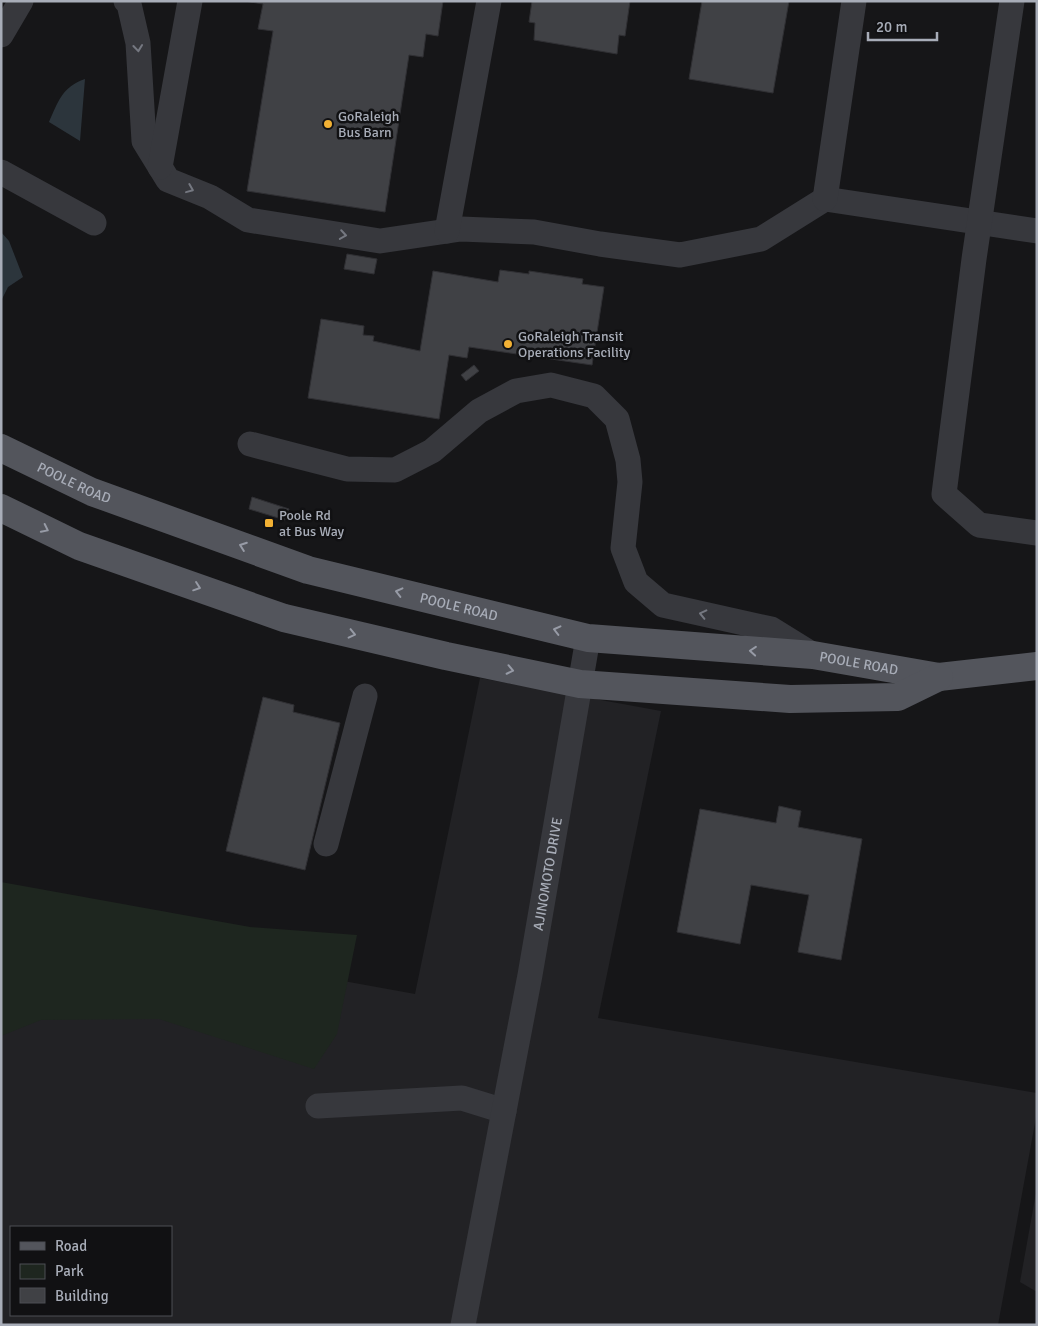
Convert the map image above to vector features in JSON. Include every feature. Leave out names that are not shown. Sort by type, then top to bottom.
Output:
[{"type":"main road","name":"POOLE ROAD","points":[[1,448],[92,492],[308,570],[588,638],[812,655],[939,677],[1037,666]]},
{"type":"main road","name":"POOLE ROAD","points":[[1,508],[79,546],[284,618],[446,656],[580,684],[790,699],[849,698],[898,697],[939,677]]},
{"type":"street","points":[[1,35],[21,1]]},
{"type":"street","points":[[126,1],[129,4],[138,43],[144,141],[168,180],[210,197],[248,220],[380,241],[461,229],[534,232],[600,244],[680,255],[762,239],[825,199],[1037,231]]},
{"type":"street","points":[[160,167],[190,1]]},
{"type":"street","points":[[448,231],[490,1]]},
{"type":"street","points":[[825,199],[854,1]]},
{"type":"street","points":[[1012,1],[980,221],[944,494],[979,524],[1037,533]]},
{"type":"street","points":[[1,172],[94,223]]},
{"type":"street","points":[[250,444],[347,469],[395,470],[432,451],[479,411],[516,391],[551,385],[594,396],[617,419],[628,460],[630,482],[623,548],[636,582],[663,605],[771,629],[812,655]]},
{"type":"street","name":"AJINOMOTO DRIVE","points":[[463,1325],[530,975],[588,638]]},
{"type":"street","points":[[326,844],[365,696]]},
{"type":"street","points":[[318,1106],[462,1098],[504,1111]]},
{"type":"shaded area","points":[[85,79],[80,141],[49,122],[58,102],[66,91],[77,82]]},
{"type":"shaded area","points":[[1,232],[9,241],[23,277],[8,287],[1,301]]},
{"type":"shaded area","points":[[480,678],[661,711],[598,1018],[1037,1093],[1037,1112],[998,1325],[1,1325],[1,919],[415,994]]},
{"type":"shaded area","points":[[1037,1187],[1037,1292],[1020,1282]]},
{"type":"green space","points":[[1,882],[250,927],[357,935],[337,1034],[314,1069],[159,1019],[41,1020],[1,1036]]},
{"type":"building","name":"GoRaleigh Bus Barn","points":[[244,1],[443,1],[438,36],[426,34],[423,57],[409,55],[385,212],[247,191],[273,31],[258,29],[263,4]]},
{"type":"building","points":[[532,1],[630,1],[625,36],[619,35],[617,54],[534,40],[535,23],[529,22]]},
{"type":"building","points":[[702,1],[789,1],[773,93],[689,79]]},
{"type":"building","points":[[347,254],[377,259],[374,274],[344,269]]},
{"type":"building","name":"GoRaleigh Transit Operations Facility","points":[[500,270],[529,274],[529,271],[583,279],[582,284],[604,287],[592,365],[469,347],[467,358],[449,355],[439,419],[308,398],[321,319],[364,326],[363,335],[374,336],[373,341],[420,351],[433,271],[498,282]]},
{"type":"building","points":[[474,365],[479,371],[466,381],[461,375]]},
{"type":"building","points":[[252,497],[289,509],[285,520],[249,509]]},
{"type":"building","points":[[263,697],[294,705],[293,712],[340,723],[305,870],[226,851]]},
{"type":"building","points":[[779,806],[801,811],[798,827],[862,839],[841,960],[798,952],[809,895],[751,885],[740,944],[677,932],[700,809],[776,823]]},
{"type":"place","name":"GoRaleigh Bus Barn","points":[[328,124]]},
{"type":"place","name":"GoRaleigh Transit Operations Facility","points":[[508,344]]},
{"type":"place","name":"Poole Rd at Bus Way","points":[[269,523]]}]
